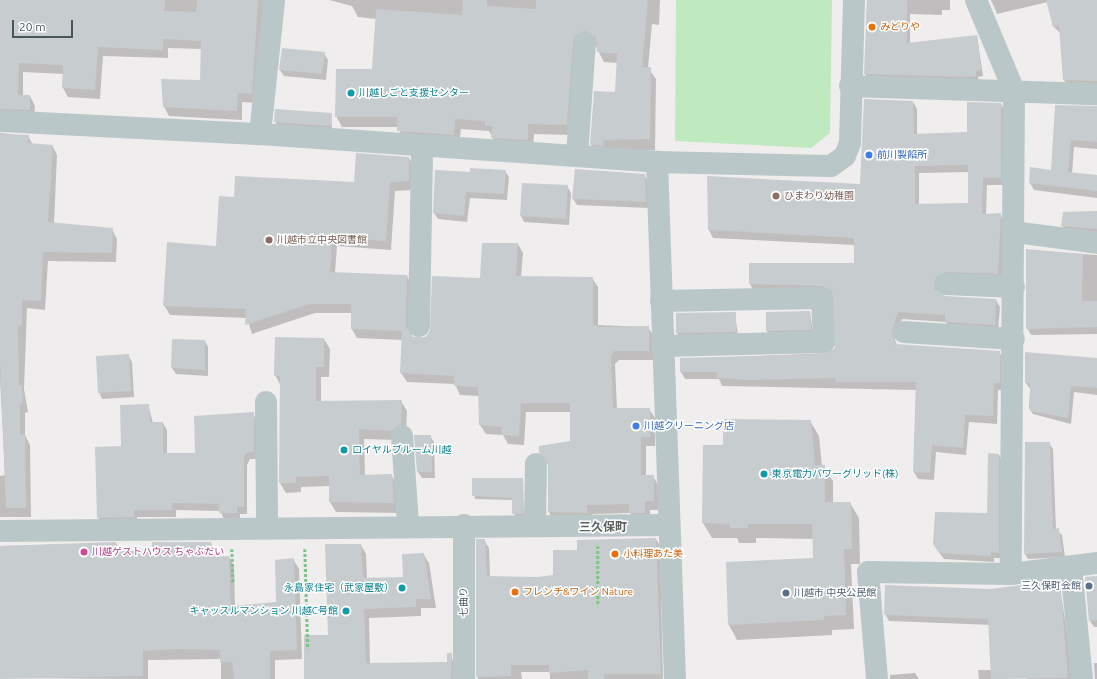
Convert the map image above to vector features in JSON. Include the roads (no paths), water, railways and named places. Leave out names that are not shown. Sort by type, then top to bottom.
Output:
[{"type":"street","points":[[260,134],[274,0]]},
{"type":"street","points":[[0,121],[260,134],[657,162],[831,166],[845,156],[850,143],[850,86],[854,0]]},
{"type":"street","points":[[976,0],[1014,91],[1014,339],[1011,574]]},
{"type":"street","points":[[577,156],[585,43]]},
{"type":"street","points":[[850,86],[1097,94]]},
{"type":"street","points":[[419,326],[422,146]]},
{"type":"street","points":[[657,162],[668,525],[676,679]]},
{"type":"street","points":[[1014,232],[1097,243]]},
{"type":"street","points":[[946,284],[1014,287]]},
{"type":"street","points":[[661,301],[822,298],[824,342],[663,346]]},
{"type":"street","points":[[904,332],[1014,339]]},
{"type":"street","points":[[266,402],[268,527]]},
{"type":"street","points":[[402,436],[408,525]]},
{"type":"street","points":[[535,525],[536,464]]},
{"type":"street","points":[[0,531],[408,525],[668,525]]},
{"type":"street","name":"七曲り","points":[[464,525],[464,679]]},
{"type":"street","points":[[876,679],[868,572],[1011,574],[1097,563]]},
{"type":"street","points":[[1071,567],[1082,679]]},
{"type":"place","name":"みどりや","points":[[872,27]]},
{"type":"place","name":"川越しごと支援センター","points":[[351,93]]},
{"type":"place","name":"前川製餡所","points":[[869,155]]},
{"type":"place","name":"ひまわり幼稚園","points":[[776,196]]},
{"type":"place","name":"川越市立中央図書館","points":[[269,240]]},
{"type":"place","name":"川越クリーニング店","points":[[636,426]]},
{"type":"place","name":"ロイヤルブルーム川越","points":[[344,450]]},
{"type":"place","name":"東京電力パワーグリッド(株)","points":[[764,474]]},
{"type":"place","name":"川越ゲストハウス ちゃぶだい","points":[[84,552]]},
{"type":"place","name":"小料理あた美","points":[[615,554]]},
{"type":"place","name":"三久保町会館","points":[[1089,586]]},
{"type":"place","name":"永島家住宅（武家屋敷）","points":[[402,588]]},
{"type":"place","name":"フレンチ&ワイン Nature","points":[[515,592]]},
{"type":"place","name":"川越市 中央公民館","points":[[786,593]]},
{"type":"place","name":"キャッスルマンション 川越C号館","points":[[346,611]]},
{"type":"district","name":"三久保町","points":[[603,527]]}]
